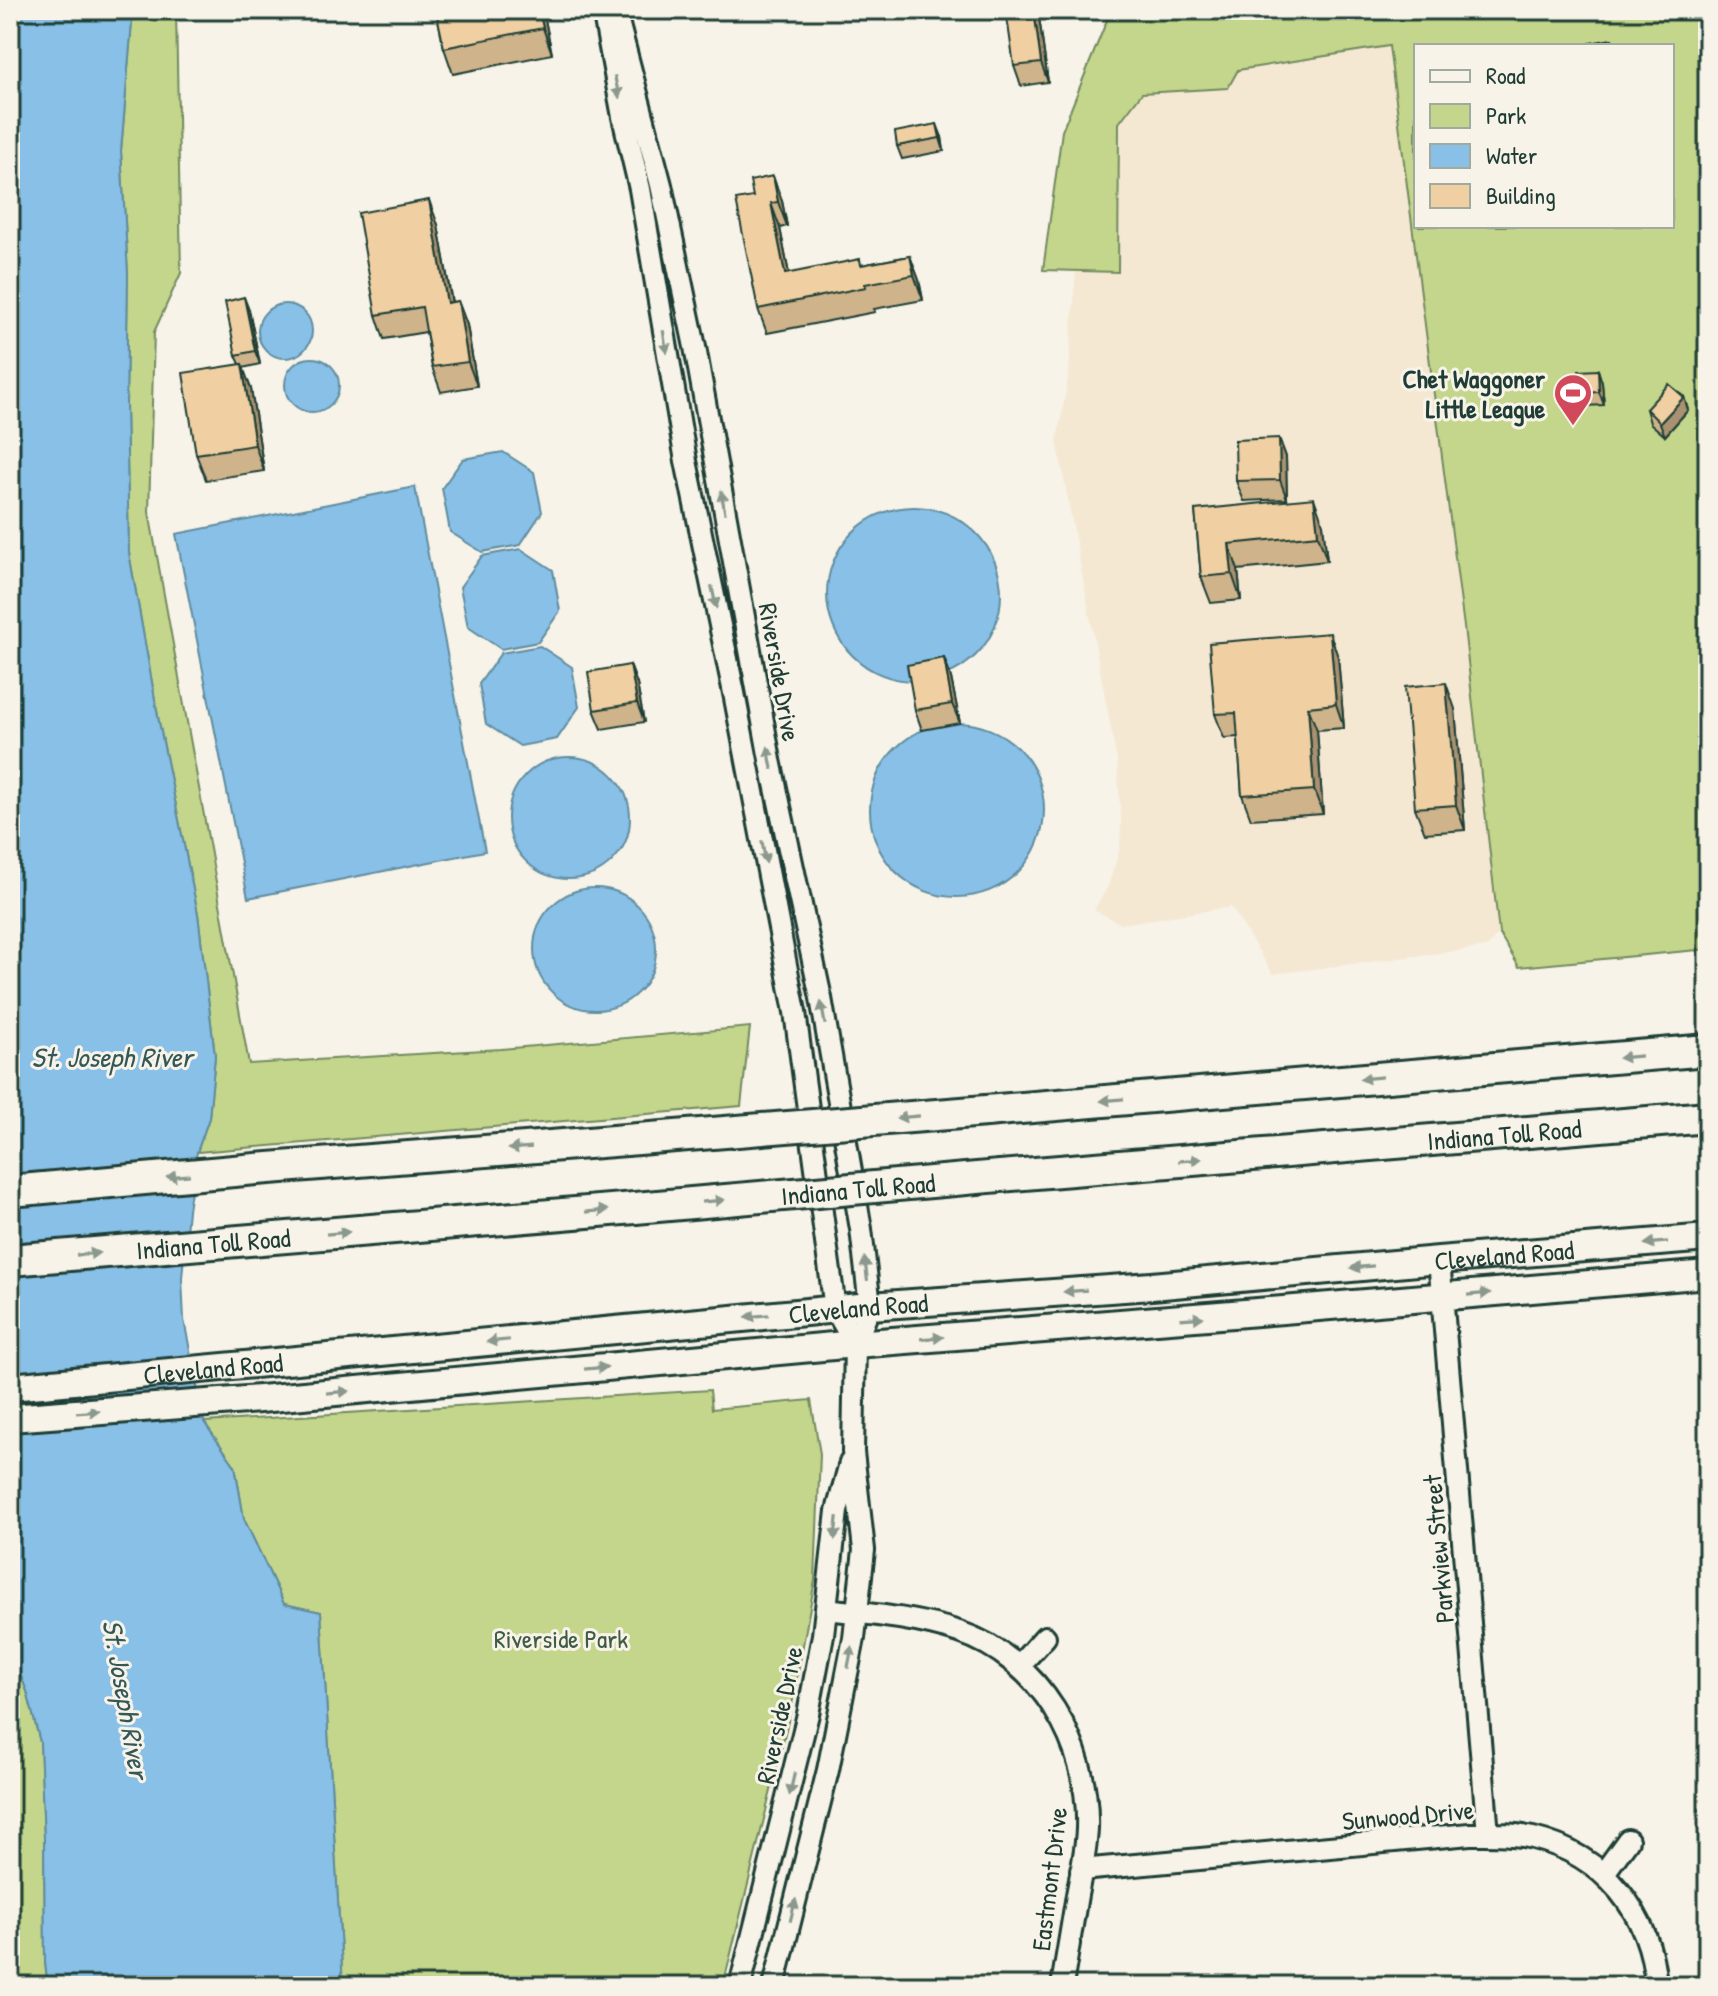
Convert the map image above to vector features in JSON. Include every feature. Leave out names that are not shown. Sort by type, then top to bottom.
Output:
[{"type":"highway","points":[[10,1191],[1708,1050]]},
{"type":"highway","name":"Indiana Toll Road","points":[[10,1260],[1708,1117]]},
{"type":"main road","name":"Cleveland Road","points":[[10,1387],[835,1309],[1152,1286],[1708,1238]]},
{"type":"main road","name":"Cleveland Road","points":[[10,1418],[1708,1274]]},
{"type":"street","name":"Riverside Drive","points":[[603,10],[640,189],[686,461],[795,1012],[835,1309],[855,1344]]},
{"type":"street","name":"Riverside Drive","points":[[615,10],[661,185],[695,347],[770,760],[821,998],[861,1229],[870,1306],[855,1344],[853,1452],[864,1550],[854,1638],[828,1770],[774,1986]]},
{"type":"street","name":"Parkview Street","points":[[1439,1260],[1488,1834]]},
{"type":"street","name":"Riverside Drive","points":[[740,1986],[808,1714],[826,1609],[837,1511],[853,1452]]},
{"type":"street","name":"Eastmont Drive","points":[[826,1609],[925,1622],[961,1632],[1019,1666],[1059,1713],[1082,1773],[1087,1830],[1062,1986]]},
{"type":"street","points":[[1019,1666],[1045,1637]]},
{"type":"street","name":"Sunwood Drive","points":[[1081,1870],[1488,1834],[1531,1837],[1586,1860],[1604,1873],[1622,1893],[1638,1919],[1648,1946],[1656,1986]]},
{"type":"street","points":[[1604,1873],[1628,1840]]},
{"type":"shaded area","points":[[1389,45],[1464,627],[1499,933],[1487,947],[1273,974],[1231,907],[1121,924],[1094,910],[1108,886],[1120,848],[1121,821],[1117,761],[1057,441],[1069,373],[1075,281],[1086,199],[1111,87],[1265,67]]},
{"type":"green space","points":[[133,10],[176,10],[181,273],[154,332],[149,512],[249,1064],[501,1049],[750,1027],[741,1106],[197,1152],[209,1118],[215,1056],[198,914],[129,553],[126,405],[128,274],[121,151]]},
{"type":"green space","name":"Chet Waggoner Little League","points":[[1111,10],[1708,10],[1708,949],[1519,967],[1499,933],[1464,627],[1389,46],[1238,70],[1228,88],[1142,93],[1119,123],[1118,272],[1043,270],[1062,131]]},
{"type":"green space","name":"Riverside Park","points":[[710,1390],[712,1409],[811,1400],[820,1454],[815,1580],[792,1705],[723,1986],[343,1986],[321,1612],[284,1604],[244,1519],[235,1466],[204,1422]]},
{"type":"green space","points":[[10,1649],[27,1691],[40,1742],[48,1986],[10,1986]]},
{"type":"water","name":"St. Joseph River","points":[[10,10],[133,10],[121,151],[128,274],[126,405],[129,553],[198,914],[215,1056],[209,1118],[197,1152],[188,1210],[182,1278],[184,1320],[204,1422],[235,1466],[244,1519],[284,1604],[321,1612],[343,1986],[48,1986],[40,1742],[27,1691],[10,1649]]},
{"type":"water","points":[[285,304],[304,312],[312,331],[304,350],[285,358],[266,350],[258,331],[266,312]]},
{"type":"water","points":[[312,358],[331,366],[339,385],[331,404],[312,412],[293,404],[285,385],[293,366]]},
{"type":"water","points":[[503,452],[534,472],[542,512],[520,545],[482,552],[450,532],[442,488],[463,459]]},
{"type":"water","points":[[415,487],[485,851],[248,898],[176,534]]},
{"type":"water","points":[[914,507],[947,513],[976,532],[995,561],[1001,594],[995,627],[976,656],[947,675],[914,681],[881,675],[852,656],[833,627],[827,594],[833,561],[852,532],[881,513]]},
{"type":"water","points":[[521,549],[553,570],[560,611],[538,642],[501,649],[468,627],[460,587],[482,556]]},
{"type":"water","points":[[540,646],[572,667],[579,707],[557,739],[520,746],[486,724],[479,684],[501,653]]},
{"type":"water","points":[[957,723],[990,730],[1019,748],[1037,777],[1044,810],[1037,843],[1019,872],[990,890],[957,897],[924,890],[895,872],[877,843],[870,810],[877,777],[895,748],[924,730]]},
{"type":"water","points":[[569,757],[592,762],[612,775],[625,795],[630,818],[625,841],[612,861],[592,874],[569,879],[546,874],[526,861],[513,841],[508,818],[513,795],[526,775],[546,762]]},
{"type":"water","points":[[595,888],[618,893],[638,906],[651,926],[656,949],[651,972],[638,992],[618,1005],[595,1010],[572,1005],[552,992],[539,972],[534,949],[539,926],[552,906],[572,893]]},
{"type":"building","points":[[436,10],[539,10],[543,28],[444,48]]},
{"type":"building","points":[[1006,10],[1034,10],[1041,63],[1014,66]]},
{"type":"building","points":[[1612,39],[1613,44],[1590,44]]},
{"type":"building","points":[[937,124],[940,138],[897,146],[895,132]]},
{"type":"building","points":[[773,176],[778,202],[771,203],[785,274],[860,259],[861,265],[910,256],[914,275],[758,309],[736,200],[753,197],[750,181]]},
{"type":"building","points":[[429,200],[447,303],[458,301],[468,362],[432,367],[422,307],[376,315],[358,213]]},
{"type":"building","points":[[244,297],[255,351],[236,355],[225,302]]},
{"type":"building","points":[[242,364],[255,445],[196,454],[183,373]]},
{"type":"building","points":[[1598,370],[1599,392],[1580,393],[1579,371]]},
{"type":"building","points":[[1669,384],[1684,397],[1660,423],[1646,409]]},
{"type":"building","points":[[1279,438],[1280,480],[1236,481],[1235,440]]},
{"type":"building","points":[[1314,498],[1318,535],[1229,544],[1232,574],[1201,577],[1195,510]]},
{"type":"building","points":[[1330,633],[1336,704],[1308,707],[1314,790],[1242,795],[1236,713],[1215,714],[1209,643]]},
{"type":"building","points":[[944,658],[952,704],[915,710],[907,665]]},
{"type":"building","points":[[630,665],[637,703],[594,710],[588,672]]},
{"type":"building","points":[[1446,683],[1456,805],[1415,808],[1405,687]]},
{"type":"place","name":"Chet Waggoner Little League","points":[[1573,427]]}]
